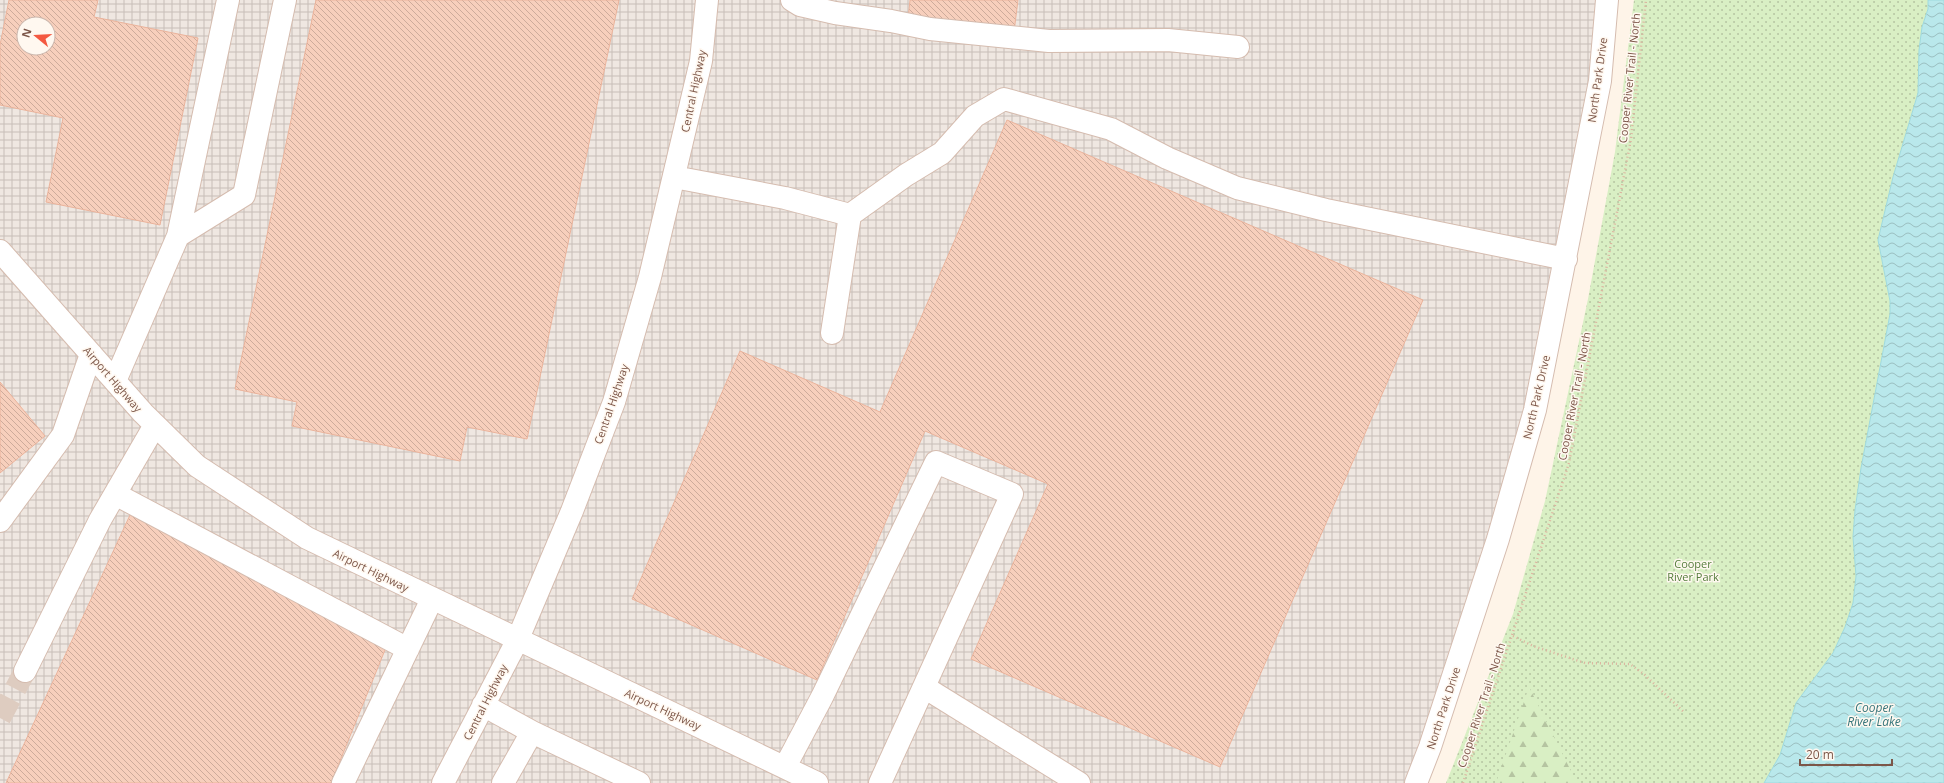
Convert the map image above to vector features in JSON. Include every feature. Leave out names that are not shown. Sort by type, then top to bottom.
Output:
[{"type":"street","points":[[115,381],[178,236],[228,0]]},
{"type":"street","points":[[178,236],[244,195],[285,0]]},
{"type":"street","name":"Central Highway","points":[[443,783],[517,641],[572,511],[614,402],[650,277],[701,61],[707,0]]},
{"type":"street","points":[[792,0],[800,5],[835,13],[891,21],[930,29],[1049,41],[1168,40],[1238,47]]},
{"type":"street","name":"North Park Drive","points":[[1416,783],[1430,747],[1498,539],[1535,410],[1600,81],[1607,0]]},
{"type":"street","points":[[832,333],[850,215],[906,174],[942,153],[975,116],[1004,99],[1111,129],[1168,158],[1237,188],[1326,210],[1566,259]]},
{"type":"street","points":[[674,177],[785,198],[850,215]]},
{"type":"street","name":"Airport Highway","points":[[0,251],[155,425],[197,466],[307,538],[517,641],[817,783]]},
{"type":"street","points":[[0,521],[63,435],[91,354]]},
{"type":"street","points":[[25,671],[100,520],[155,425]]},
{"type":"street","points":[[786,767],[822,697],[936,462],[1012,494],[880,783]]},
{"type":"street","points":[[114,494],[408,649]]},
{"type":"street","points":[[344,783],[432,599]]},
{"type":"street","points":[[924,687],[1079,783]]},
{"type":"street","points":[[483,705],[532,732],[639,783]]},
{"type":"street","points":[[503,783],[532,732]]},
{"type":"path","name":"Cooper River Trail - North","points":[[1464,783],[1569,463],[1631,139],[1646,0]]},
{"type":"path","points":[[1513,636],[1533,646],[1585,663],[1630,664],[1646,675],[1685,713]]},
{"type":"shaded area","points":[[0,0],[1607,0],[1535,410],[1416,783],[0,783]]},
{"type":"green space","name":"Cooper River Park","points":[[1634,0],[1928,0],[1928,9],[1922,27],[1918,72],[1918,93],[1893,177],[1878,240],[1890,301],[1890,314],[1861,468],[1855,510],[1853,537],[1856,576],[1853,603],[1845,627],[1833,653],[1796,703],[1780,755],[1764,783],[1446,783],[1513,614],[1545,501],[1588,299],[1615,152]]},
{"type":"green space","points":[[1529,687],[1577,783],[1496,783]]},
{"type":"water","name":"Cooper River Lake","points":[[1928,0],[1944,0],[1944,783],[1764,783],[1780,755],[1796,703],[1833,653],[1845,627],[1853,603],[1856,576],[1853,537],[1855,510],[1861,468],[1890,314],[1890,301],[1878,240],[1893,177],[1918,93],[1919,50],[1922,27],[1928,9]]},
{"type":"building","points":[[9,0],[98,0],[94,17],[198,38],[160,225],[46,202],[63,118],[0,105],[0,45]]},
{"type":"building","points":[[316,0],[619,0],[527,439],[467,427],[460,461],[292,426],[297,402],[235,389]]},
{"type":"building","points":[[910,0],[1018,0],[1014,32],[908,19]]},
{"type":"building","points":[[1007,120],[1423,300],[1220,767],[971,659],[1048,484],[925,431],[817,680],[632,599],[740,351],[880,412]]},
{"type":"building","points":[[0,382],[45,436],[0,473]]},
{"type":"building","points":[[130,515],[387,645],[331,783],[6,783]]},
{"type":"tunnel","points":[[0,718],[25,671]]}]
